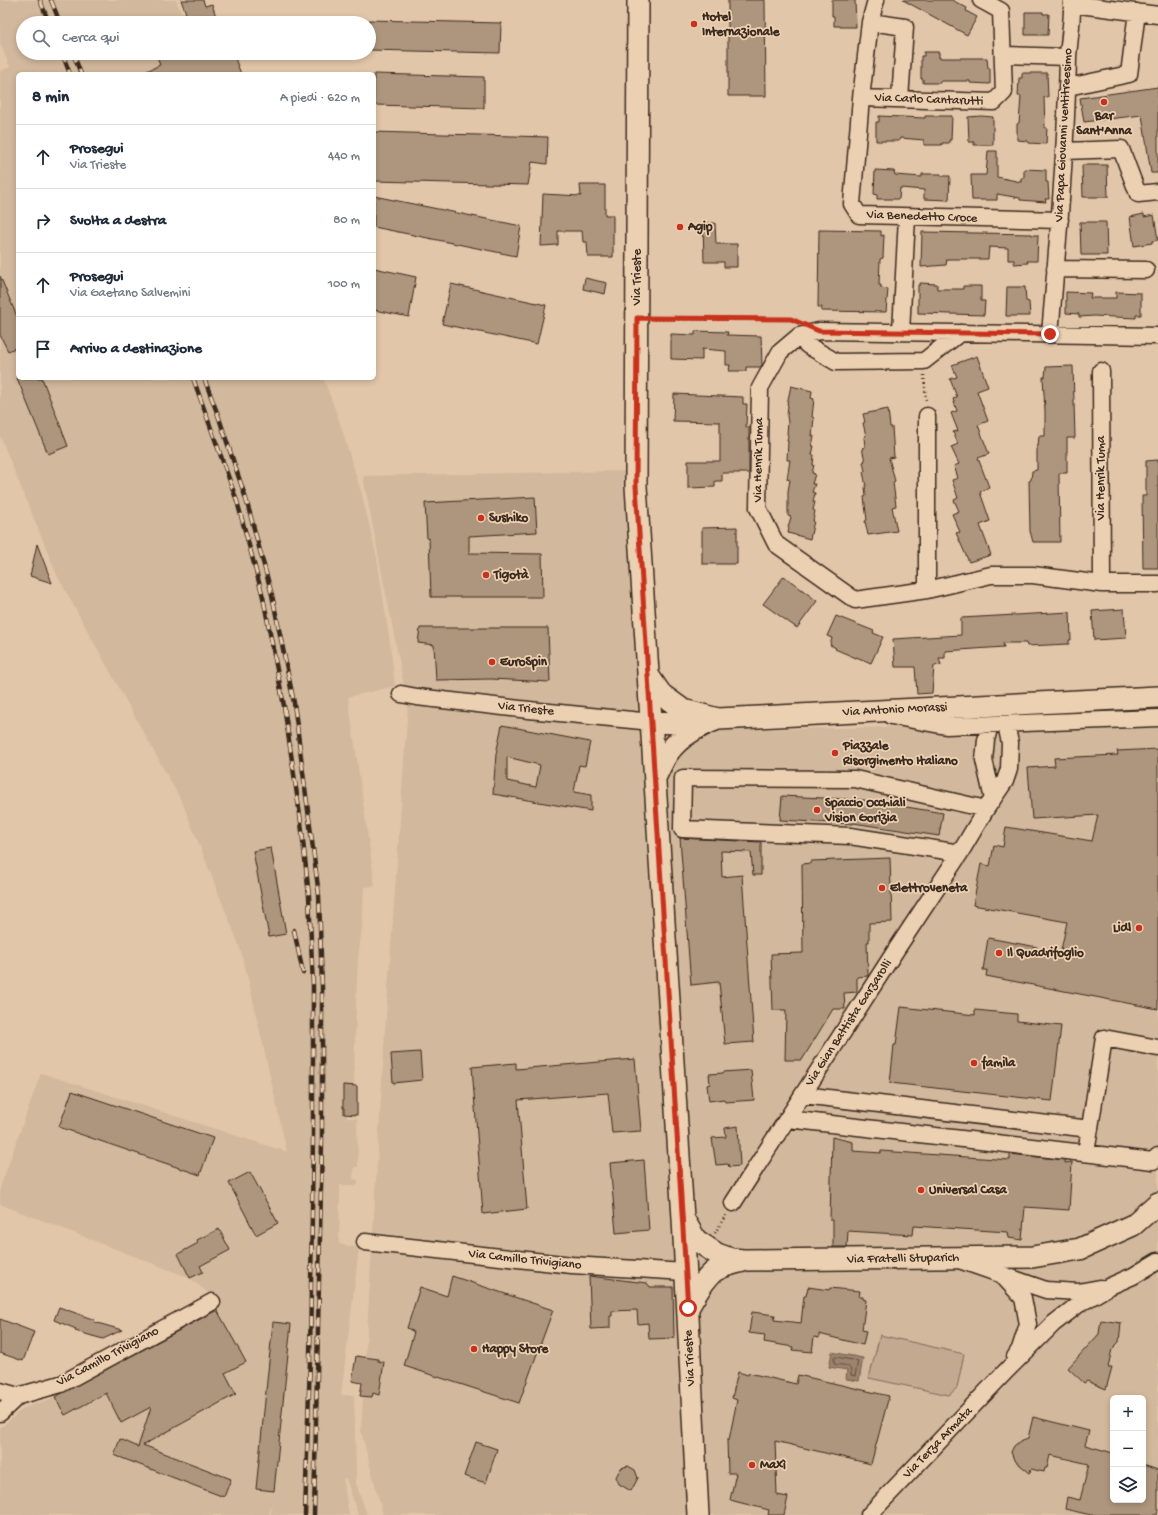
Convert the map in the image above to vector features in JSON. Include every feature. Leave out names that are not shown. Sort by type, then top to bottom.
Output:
[{"type":"main road","name":"Via Trieste","points":[[638,0],[636,486],[683,1218],[698,1515]]},
{"type":"main road","name":"Via Antonio Morassi","points":[[648,675],[661,694],[683,710],[711,721],[866,711],[1158,697]]},
{"type":"main road","points":[[652,722],[711,721]]},
{"type":"main road","points":[[654,779],[668,753],[684,737],[711,721]]},
{"type":"main road","name":"Via Fratelli Stuparich","points":[[688,1308],[702,1285],[715,1271],[746,1260],[1032,1257],[1080,1249],[1133,1225],[1158,1203]]},
{"type":"main road","points":[[683,1218],[696,1240],[716,1254],[731,1259],[746,1260]]},
{"type":"main road","points":[[685,1272],[715,1271]]},
{"type":"street","name":"Via Benedetto Croce","points":[[876,0],[870,22],[861,98],[852,204],[859,215],[1060,220]]},
{"type":"street","name":"Via Carlo Cantarutti","points":[[861,98],[994,102],[1004,92],[1001,11],[981,0]]},
{"type":"street","points":[[1072,2],[1158,15]]},
{"type":"street","name":"Via Papa Giovanni ventitreesimo","points":[[1050,334],[1060,220],[1072,2]]},
{"type":"street","points":[[1068,87],[1129,74],[1137,12]]},
{"type":"street","points":[[870,22],[905,27],[900,99]]},
{"type":"street","points":[[1003,55],[1068,57]]},
{"type":"street","points":[[1064,151],[1121,149],[1138,194],[1158,192]]},
{"type":"street","points":[[901,332],[907,217]]},
{"type":"street","points":[[1055,269],[1146,270]]},
{"type":"street","points":[[960,333],[924,361],[836,362],[807,345],[799,336],[819,331],[1050,334],[1158,336]]},
{"type":"street","name":"Via Henrik Tuma","points":[[799,336],[780,352],[760,388],[758,508],[776,544],[855,600],[927,590],[991,575],[1033,575],[1102,584],[1158,584]]},
{"type":"street","name":"Via Henrik Tuma","points":[[1101,371],[1102,584]]},
{"type":"street","points":[[927,416],[927,590]]},
{"type":"street","name":"Via Trieste","points":[[401,694],[522,709],[652,722]]},
{"type":"street","points":[[866,711],[946,726],[1158,718]]},
{"type":"street","name":"Via Gian Battista Garzarolli","points":[[733,1203],[1005,781],[1009,769],[1010,743],[1006,724]]},
{"type":"street","points":[[960,853],[850,836],[682,829],[683,778],[855,779],[990,804],[984,760],[986,740],[990,725]]},
{"type":"street","points":[[1086,1153],[1104,1038],[1158,1048]]},
{"type":"street","points":[[803,1095],[1090,1129]]},
{"type":"street","points":[[788,1119],[1154,1161],[1158,1156]]},
{"type":"street","name":"Via Camillo Trivigiano","points":[[365,1242],[572,1265],[685,1272]]},
{"type":"street","points":[[953,1258],[1046,1290],[1078,1292],[1108,1287]]},
{"type":"street","name":"Via Terza Armata","points":[[869,1515],[1007,1370],[1053,1324],[1079,1304],[1108,1287],[1133,1276],[1158,1261]]},
{"type":"street","points":[[1133,1276],[1158,1271]]},
{"type":"street","name":"Via Terza Armata","points":[[1001,1274],[1023,1298],[1028,1324],[1020,1349],[1007,1370]]},
{"type":"street","name":"Via Camillo Trivigiano","points":[[18,1396],[61,1384],[212,1302]]},
{"type":"street","points":[[0,1391],[18,1396]]},
{"type":"street","points":[[0,1413],[18,1396]]},
{"type":"path","points":[[637,318],[791,319],[819,331]]},
{"type":"path","points":[[924,361],[927,416]]},
{"type":"path","points":[[706,1247],[733,1203]]},
{"type":"shaded area","points":[[0,0],[176,0],[182,16],[16,16],[16,60],[200,60],[204,72],[16,72],[16,380],[324,380],[337,414],[362,495],[377,558],[395,686],[348,697],[375,886],[364,887],[362,927],[358,959],[354,1086],[343,1086],[344,1114],[347,1114],[347,1118],[357,1118],[358,1167],[354,1167],[353,1179],[358,1180],[358,1185],[340,1185],[339,1244],[359,1248],[341,1395],[354,1395],[355,1481],[367,1515],[358,1515],[346,1478],[343,1479],[349,1515],[271,1515],[272,1501],[269,1515],[0,1515],[0,1428],[24,1408],[55,1397],[217,1310],[207,1292],[190,1278],[0,1204],[0,1188],[41,1073],[287,1152],[248,978],[239,945],[183,804],[58,577],[0,436],[0,71],[10,67],[0,43]]},
{"type":"shaded area","points":[[625,471],[640,724],[717,730],[1158,723],[1158,1515],[383,1515],[361,1431],[385,1032],[408,706],[363,476]]},
{"type":"shaded area","points":[[880,1335],[964,1354],[957,1388],[949,1395],[869,1378]]},
{"type":"water","points":[[832,1352],[863,1358],[859,1381],[846,1379],[847,1370],[829,1367]]},
{"type":"building","points":[[181,0],[203,0],[205,6],[212,4],[216,16],[180,16],[186,13]]},
{"type":"building","points":[[728,0],[765,0],[766,96],[728,96]]},
{"type":"building","points":[[832,0],[855,0],[856,27],[834,26],[834,16],[832,16]]},
{"type":"building","points":[[903,0],[952,0],[967,8],[966,11],[977,17],[967,35]]},
{"type":"building","points":[[1025,12],[1043,12],[1043,14],[1049,14],[1048,35],[1025,35]]},
{"type":"building","points":[[376,20],[501,23],[500,53],[376,50]]},
{"type":"building","points":[[924,52],[939,52],[939,58],[987,58],[988,68],[990,68],[990,84],[970,83],[970,81],[940,81],[940,83],[923,83],[923,79],[921,79],[921,56],[924,56]]},
{"type":"building","points":[[158,60],[236,60],[240,72],[144,72],[160,65]]},
{"type":"building","points":[[1022,73],[1047,73],[1048,97],[1044,97],[1045,128],[1047,128],[1046,144],[1028,143],[1028,141],[1017,140],[1017,124],[1019,123],[1021,96],[1018,96],[1019,78],[1022,78]]},
{"type":"building","points":[[376,74],[484,77],[484,108],[376,105]]},
{"type":"building","points":[[1158,87],[1158,173],[1151,173],[1142,115],[1084,122],[1080,98]]},
{"type":"building","points":[[879,116],[925,118],[925,116],[952,116],[951,140],[949,140],[949,143],[942,143],[942,145],[924,145],[924,140],[900,138],[899,141],[876,141],[876,122],[879,122]]},
{"type":"building","points":[[968,117],[993,117],[993,145],[974,145],[974,142],[969,142]]},
{"type":"building","points":[[376,132],[548,137],[547,164],[532,162],[528,185],[376,181]]},
{"type":"building","points":[[988,151],[997,151],[997,177],[1021,182],[1021,178],[1024,178],[1024,169],[1046,170],[1046,182],[1048,182],[1049,199],[1045,199],[1046,202],[1020,200],[1020,198],[997,194],[997,200],[972,200],[971,175],[986,175]]},
{"type":"building","points":[[1082,165],[1107,165],[1108,197],[1083,197]]},
{"type":"building","points":[[875,170],[894,171],[895,175],[922,177],[922,174],[941,174],[941,176],[950,176],[949,200],[924,199],[924,190],[900,188],[899,199],[877,199],[877,195],[874,194]]},
{"type":"building","points":[[580,185],[605,185],[605,215],[613,215],[613,257],[588,257],[587,242],[583,242],[582,231],[558,231],[558,245],[541,246],[543,194],[581,196]]},
{"type":"building","points":[[376,196],[521,226],[516,256],[376,227]]},
{"type":"building","points":[[1144,214],[1144,217],[1154,215],[1158,240],[1152,241],[1152,243],[1134,246],[1130,217]]},
{"type":"building","points":[[1080,222],[1106,222],[1107,255],[1081,255]]},
{"type":"building","points":[[703,223],[715,223],[716,244],[737,244],[737,267],[724,267],[724,262],[704,262]]},
{"type":"building","points":[[819,230],[881,231],[881,236],[884,235],[883,258],[880,259],[879,285],[881,285],[881,288],[888,289],[886,312],[821,311],[822,307],[818,307]]},
{"type":"building","points":[[922,232],[1038,235],[1037,261],[1027,261],[1028,263],[1014,264],[1014,260],[1008,260],[1008,248],[989,247],[988,259],[947,259],[946,265],[921,267]]},
{"type":"building","points":[[376,268],[416,277],[409,317],[376,310]]},
{"type":"building","points":[[0,276],[16,314],[16,348],[8,351],[0,335]]},
{"type":"building","points":[[585,278],[607,283],[605,294],[583,289]]},
{"type":"building","points":[[920,283],[937,284],[937,289],[963,289],[963,286],[981,286],[981,301],[985,301],[984,315],[918,313],[918,285],[920,285]]},
{"type":"building","points":[[451,284],[546,305],[537,344],[442,324]]},
{"type":"building","points":[[1007,287],[1025,287],[1026,301],[1029,302],[1030,316],[1006,316]]},
{"type":"building","points":[[1066,292],[1091,293],[1090,298],[1116,298],[1116,292],[1141,293],[1141,315],[1136,315],[1136,318],[1094,316],[1079,317],[1079,314],[1066,313]]},
{"type":"building","points":[[695,331],[728,332],[727,335],[761,336],[761,367],[746,367],[746,371],[729,371],[730,365],[726,365],[726,351],[702,349],[702,360],[671,359],[671,334],[695,335]]},
{"type":"building","points":[[977,356],[988,387],[977,391],[988,421],[978,425],[989,454],[978,458],[989,487],[980,492],[990,521],[980,525],[991,555],[969,562],[956,533],[960,532],[952,514],[959,511],[954,500],[958,498],[952,480],[958,478],[954,466],[959,464],[951,447],[958,444],[953,432],[958,431],[951,413],[957,411],[953,399],[957,397],[950,379],[957,377],[952,365]]},
{"type":"building","points":[[1073,366],[1075,438],[1067,438],[1067,473],[1059,473],[1060,542],[1033,542],[1030,531],[1029,481],[1031,480],[1032,471],[1037,470],[1037,446],[1039,436],[1045,436],[1043,377],[1045,377],[1046,367]]},
{"type":"building","points":[[18,380],[43,380],[68,446],[48,454]]},
{"type":"building","points":[[791,386],[812,391],[811,398],[814,399],[812,436],[814,436],[812,446],[814,446],[812,455],[814,455],[814,465],[812,473],[815,474],[812,484],[815,484],[812,492],[815,493],[813,510],[815,511],[810,539],[788,533],[791,517],[788,516],[788,491],[790,480],[787,479],[790,460],[787,460],[787,404]]},
{"type":"building","points":[[674,394],[743,397],[743,404],[747,404],[746,427],[749,427],[749,473],[722,473],[722,481],[715,481],[715,487],[688,488],[688,461],[720,461],[720,422],[673,421]]},
{"type":"building","points":[[888,409],[890,427],[892,427],[894,457],[889,458],[895,481],[893,482],[896,506],[892,507],[897,531],[868,535],[865,521],[867,520],[864,497],[866,496],[866,486],[863,472],[865,471],[863,462],[865,461],[862,448],[865,447],[864,437],[866,436],[863,423],[865,422],[863,414]]},
{"type":"building","points":[[1158,460],[1158,568],[1143,568],[1142,496],[1146,496],[1146,461]]},
{"type":"building","points":[[535,497],[537,532],[469,536],[469,553],[542,554],[543,597],[431,597],[429,538],[427,539],[425,503]]},
{"type":"building","points":[[737,527],[737,564],[702,564],[702,528]]},
{"type":"building","points":[[37,544],[52,583],[30,576]]},
{"type":"building","points":[[784,576],[817,601],[797,628],[763,604]]},
{"type":"building","points":[[1124,609],[1126,638],[1094,640],[1092,611]]},
{"type":"building","points":[[1070,612],[1071,640],[1069,640],[1069,644],[1027,646],[1026,643],[1003,643],[1004,647],[945,651],[945,658],[939,658],[941,665],[934,666],[932,693],[917,694],[915,667],[895,667],[893,639],[961,635],[961,618]]},
{"type":"building","points":[[836,616],[874,631],[873,633],[883,637],[871,663],[835,649],[836,648],[830,645],[832,638],[827,636]]},
{"type":"building","name":"EuroSpin","points":[[420,628],[548,628],[550,682],[491,679],[436,680],[434,645],[418,643]]},
{"type":"building","points":[[502,725],[590,742],[585,766],[579,765],[574,792],[591,795],[591,811],[493,794],[496,754]],"holes":[[[507,757],[540,765],[536,787],[507,781]]]},
{"type":"building","points":[[1158,749],[1158,1009],[986,976],[987,970],[983,970],[988,938],[1037,947],[1037,951],[1060,955],[1067,922],[973,905],[981,864],[990,866],[994,845],[1003,847],[1006,827],[1092,841],[1098,815],[1032,819],[1028,768],[1055,766],[1054,758],[1118,755],[1117,751]]},
{"type":"building","points":[[782,796],[864,800],[943,813],[939,836],[853,823],[780,820]]},
{"type":"building","points":[[680,838],[761,842],[761,875],[753,875],[751,852],[721,851],[722,877],[742,875],[754,1042],[725,1044],[719,982],[691,985]]},
{"type":"building","points":[[271,848],[286,934],[269,937],[253,851]]},
{"type":"building","points":[[890,858],[892,922],[869,923],[869,942],[867,942],[868,976],[857,977],[857,992],[844,993],[845,1009],[833,1009],[802,1060],[785,1060],[786,1010],[773,1010],[771,954],[803,953],[802,864],[811,863],[811,861]]},
{"type":"building","name":"famila","points":[[901,1007],[975,1015],[975,1010],[1017,1014],[1017,1021],[1061,1026],[1052,1101],[890,1083],[894,1045],[896,1045]]},
{"type":"building","points":[[420,1052],[422,1080],[393,1083],[391,1054]]},
{"type":"building","points":[[635,1059],[641,1131],[612,1133],[608,1093],[518,1100],[527,1209],[483,1214],[472,1067],[516,1063],[516,1069]]},
{"type":"building","points":[[751,1070],[754,1100],[725,1102],[724,1099],[709,1101],[707,1085],[710,1084],[709,1074]]},
{"type":"building","points":[[343,1085],[357,1086],[357,1115],[344,1114]]},
{"type":"building","points":[[72,1091],[213,1138],[200,1175],[59,1127]]},
{"type":"building","points":[[738,1126],[740,1166],[729,1167],[728,1164],[716,1165],[712,1138],[726,1137],[725,1128]]},
{"type":"building","name":"Universal Casa","points":[[832,1137],[853,1142],[853,1151],[881,1153],[881,1151],[1010,1160],[1010,1154],[1065,1160],[1065,1163],[1072,1162],[1069,1210],[1025,1207],[1022,1240],[1009,1238],[1008,1232],[914,1226],[913,1235],[848,1231],[847,1247],[833,1247],[833,1220],[830,1220]]},
{"type":"building","points":[[644,1160],[649,1230],[616,1233],[610,1163]]},
{"type":"building","points":[[250,1172],[278,1223],[256,1235],[229,1183]]},
{"type":"building","points":[[219,1229],[230,1250],[200,1266],[203,1272],[190,1278],[178,1254],[198,1243],[197,1240]]},
{"type":"building","name":"Happy Store","points":[[452,1276],[553,1310],[519,1403],[404,1366],[414,1332],[407,1328],[420,1287],[447,1296]]},
{"type":"building","points":[[589,1276],[647,1283],[650,1287],[673,1287],[674,1338],[649,1339],[648,1323],[638,1324],[637,1310],[612,1311],[612,1316],[610,1316],[610,1328],[591,1329]]},
{"type":"building","points":[[808,1287],[829,1290],[830,1288],[860,1291],[859,1297],[863,1297],[863,1299],[866,1300],[862,1330],[866,1331],[863,1345],[819,1334],[819,1338],[814,1337],[812,1352],[792,1350],[793,1347],[764,1342],[765,1335],[749,1333],[752,1312],[775,1315],[774,1320],[801,1323],[804,1296],[806,1296]]},
{"type":"building","points":[[59,1307],[95,1320],[94,1322],[122,1330],[103,1339],[75,1331],[76,1329],[54,1320]]},
{"type":"building","points":[[217,1310],[246,1362],[225,1373],[236,1394],[143,1445],[231,1479],[224,1497],[114,1455],[120,1439],[138,1447],[151,1407],[121,1423],[106,1393],[65,1415],[55,1397]]},
{"type":"building","points":[[0,1319],[34,1332],[23,1361],[0,1353]]},
{"type":"building","points":[[1101,1320],[1121,1323],[1119,1342],[1112,1349],[1108,1367],[1112,1367],[1106,1389],[1087,1381],[1084,1383],[1068,1368],[1099,1334]]},
{"type":"building","points":[[273,1322],[291,1324],[274,1491],[256,1489]]},
{"type":"building","points":[[356,1356],[378,1359],[378,1361],[384,1362],[379,1395],[373,1393],[372,1397],[360,1396],[362,1383],[352,1381]]},
{"type":"building","points":[[738,1372],[748,1375],[749,1373],[796,1384],[798,1375],[889,1396],[871,1464],[775,1441],[777,1495],[788,1497],[784,1515],[768,1515],[769,1510],[730,1500],[736,1473],[728,1473],[727,1440],[729,1440],[737,1400],[732,1398]]},
{"type":"building","points":[[1033,1417],[1089,1431],[1085,1445],[1110,1452],[1110,1503],[1146,1503],[1146,1466],[1158,1470],[1157,1515],[1091,1515],[1065,1509],[1067,1497],[1080,1500],[1089,1464],[1050,1455],[1047,1468],[1045,1468],[1044,1472],[1031,1469],[1030,1473],[1014,1460],[1011,1452],[1014,1446],[1020,1441],[1028,1438]]},
{"type":"building","points":[[476,1442],[497,1449],[486,1483],[464,1476]]},
{"type":"building","points":[[628,1466],[635,1470],[638,1478],[631,1491],[619,1484],[616,1477],[621,1468]]},
{"type":"railway","points":[[40,0],[46,16]]},
{"type":"railway","points":[[51,0],[57,16]]},
{"type":"railway","points":[[65,60],[69,72]]},
{"type":"railway","points":[[76,60],[80,72]]},
{"type":"railway","points":[[194,380],[237,501],[263,597],[284,706],[301,822],[309,896],[313,986],[313,1136],[310,1360],[305,1515]]},
{"type":"railway","points":[[205,380],[246,499],[272,595],[294,703],[319,895],[322,988],[322,1141],[314,1515]]},
{"type":"railway","points":[[294,930],[303,973]]},
{"type":"place","name":"Hotel Internazionale","points":[[694,24]]},
{"type":"place","name":"Bar Sant'Anna","points":[[1104,102]]},
{"type":"place","name":"Agip","points":[[680,227]]},
{"type":"place","name":"Sushiko","points":[[481,518]]},
{"type":"place","name":"Tigotà","points":[[486,575]]},
{"type":"place","name":"EuroSpin","points":[[492,662]]},
{"type":"place","name":"Piazzale Risorgimento Italiano","points":[[835,753]]},
{"type":"place","name":"Spaccio Occhiali Vision Gorizia","points":[[817,810]]},
{"type":"place","name":"Elettroveneta","points":[[882,888]]},
{"type":"place","name":"Lidl","points":[[1139,928]]},
{"type":"place","name":"Il Quadrifoglio","points":[[999,953]]},
{"type":"place","name":"famila","points":[[974,1063]]},
{"type":"place","name":"Universal Casa","points":[[921,1190]]},
{"type":"place","name":"Happy Store","points":[[474,1349]]},
{"type":"place","name":"Maxì","points":[[752,1465]]},
{"type":"route","points":[[688,1308],[636,486],[637,318],[791,319],[819,331],[1050,334]]}]
